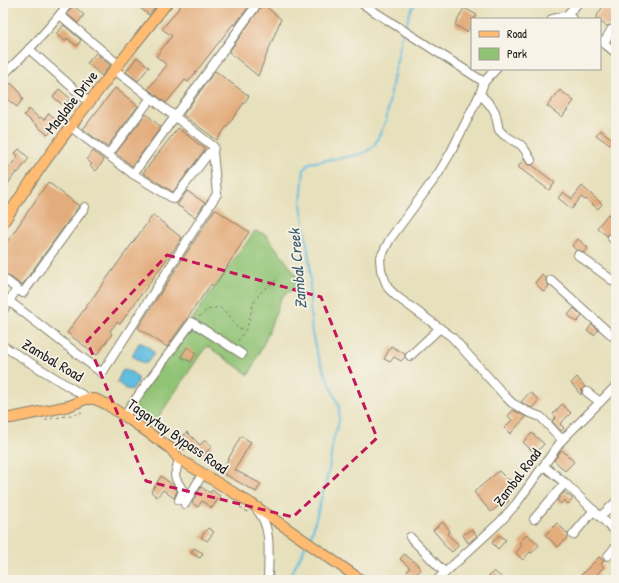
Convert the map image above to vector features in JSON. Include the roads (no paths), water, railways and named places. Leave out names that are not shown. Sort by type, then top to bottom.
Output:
[{"type":"main road","name":"Maglabe Drive","points":[[3,223],[15,202],[70,127],[167,3]]},
{"type":"main road","name":"Tagaytay Bypass Road","points":[[89,399],[101,401],[126,417],[170,448],[179,459],[252,504],[357,578]]},
{"type":"main road","points":[[3,418],[11,418],[69,406],[78,401],[89,399]]},
{"type":"street","points":[[133,174],[258,3]]},
{"type":"street","points":[[361,3],[393,22],[484,82]]},
{"type":"street","points":[[570,17],[578,3]]},
{"type":"street","points":[[3,76],[60,15],[68,4]]},
{"type":"street","points":[[9,301],[102,373],[217,194],[213,152],[214,147],[175,115],[151,98],[60,15]]},
{"type":"street","points":[[611,30],[602,42],[616,53]]},
{"type":"street","points":[[29,49],[90,103]]},
{"type":"street","points":[[495,70],[484,82],[480,94],[445,163],[390,240],[380,259],[380,270],[388,288],[396,296],[452,337],[512,403],[541,417],[562,440]]},
{"type":"street","points":[[480,94],[495,112],[499,130],[504,135],[521,145],[531,160]]},
{"type":"street","points":[[108,155],[151,98]]},
{"type":"street","points":[[70,127],[133,174],[174,199],[208,153],[213,152]]},
{"type":"street","points":[[3,278],[23,293],[86,207]]},
{"type":"street","points":[[578,255],[616,283]]},
{"type":"street","points":[[551,280],[616,339]]},
{"type":"street","points":[[3,310],[17,289]]},
{"type":"street","points":[[126,417],[129,408],[192,322],[242,354]]},
{"type":"street","points":[[410,356],[440,328]]},
{"type":"street","name":"Zambal Road","points":[[3,346],[89,399]]},
{"type":"street","name":"Zambal Road","points":[[437,580],[500,522],[516,504],[562,440],[616,386]]},
{"type":"street","points":[[587,392],[600,402]]},
{"type":"street","points":[[179,459],[175,475],[183,491],[182,502],[203,473]]},
{"type":"street","points":[[544,466],[566,483],[616,532]]},
{"type":"street","points":[[534,519],[566,483]]},
{"type":"street","points":[[601,516],[616,502]]},
{"type":"street","points":[[252,504],[262,515],[265,523],[268,546],[268,580]]},
{"type":"street","points":[[573,535],[594,510]]},
{"type":"street","points":[[410,537],[445,573]]},
{"type":"street","points":[[608,556],[616,546]]},
{"type":"water","points":[[139,343],[144,344],[152,350],[154,354],[147,363],[143,363],[133,357]]},
{"type":"water","points":[[125,370],[133,373],[138,378],[138,382],[132,390],[126,389],[117,382],[122,371]]},
{"type":"waterway","name":"Zambal Creek","points":[[405,29],[411,10],[416,3]]},
{"type":"waterway","name":"Zambal Creek","points":[[309,539],[312,533],[329,470],[333,441],[339,421],[339,406],[317,354],[312,334],[310,265],[301,204],[304,169],[309,163],[352,156],[366,152],[374,146],[386,121],[403,33]]},
{"type":"waterway","name":"Zambal Creek","points":[[288,580],[306,545]]}]
